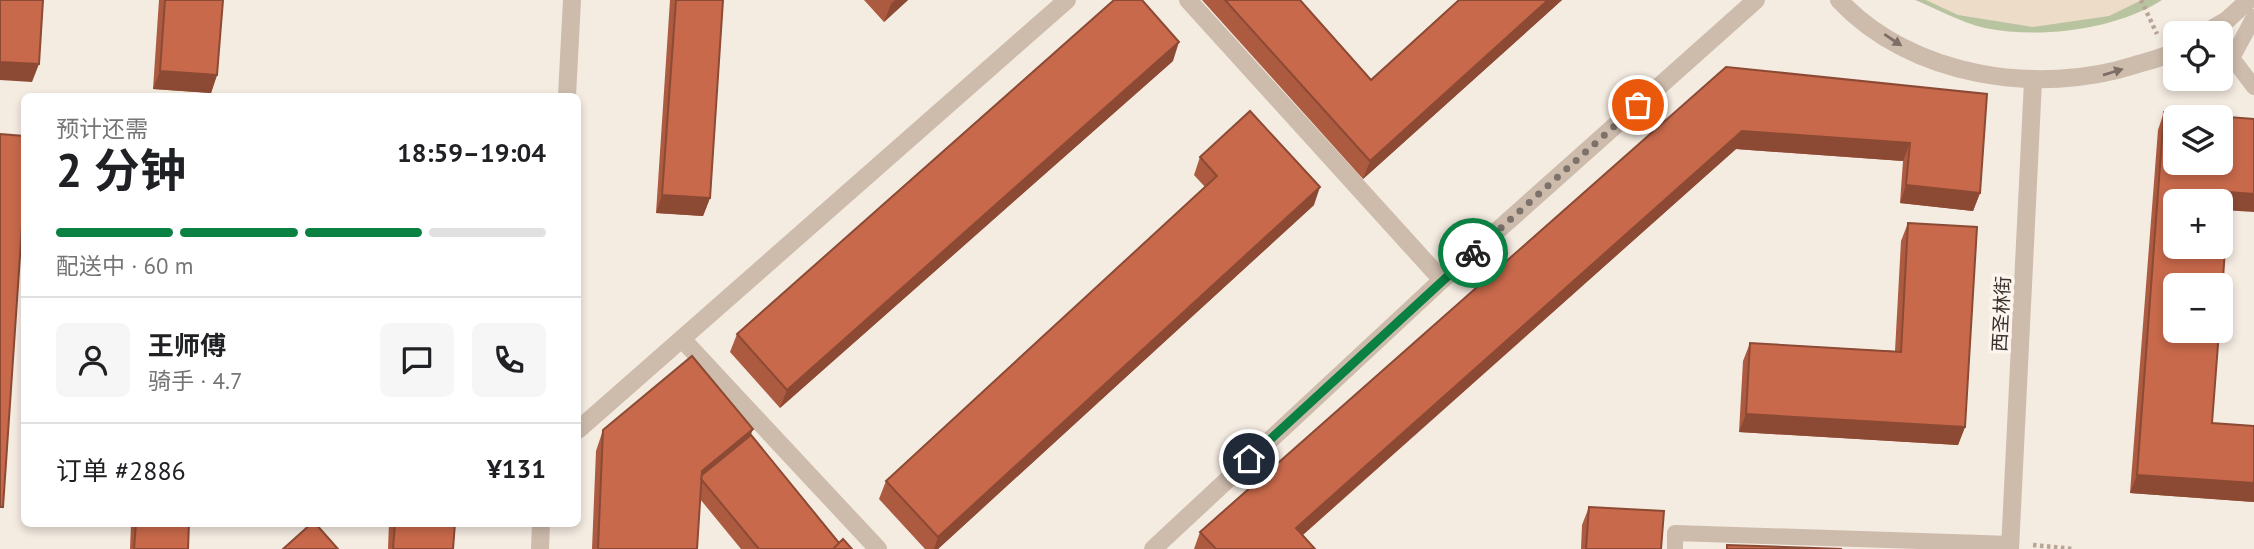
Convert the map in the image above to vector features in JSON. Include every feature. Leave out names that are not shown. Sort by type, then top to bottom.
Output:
[{"type":"street","points":[[567,93],[572,0]]},
{"type":"street","points":[[581,427],[1067,0]]},
{"type":"street","points":[[1188,0],[1442,280]]},
{"type":"street","points":[[1153,549],[1442,280],[1756,0]]},
{"type":"street","points":[[1839,0],[1903,47],[1966,71],[2033,81],[2102,76],[2163,56]]},
{"type":"street","points":[[2225,21],[2249,0]]},
{"type":"street","name":"西圣林街","points":[[2011,546],[2033,81]]},
{"type":"street","points":[[682,339],[878,549]]},
{"type":"street","points":[[540,549],[541,527]]},
{"type":"lane","points":[[2254,17],[2232,58],[2254,87]]},
{"type":"lane","points":[[1675,549],[1675,533],[2011,546]]},
{"type":"path","points":[[2141,0],[2163,39]]},
{"type":"path","points":[[2011,546],[2074,549]]},
{"type":"green space","points":[[1915,0],[2162,0],[2122,19],[2100,25],[2053,32],[2029,32],[1976,26]]},
{"type":"shaded area","points":[[1926,0],[2142,0],[2109,16],[2033,27],[1958,15]]},
{"type":"building","points":[[0,0],[43,0],[39,64],[0,62]]},
{"type":"building","points":[[165,0],[223,0],[217,75],[160,71]]},
{"type":"building","points":[[676,0],[723,0],[710,198],[662,195]]},
{"type":"building","points":[[1114,0],[1142,0],[1179,42],[787,390],[737,334]]},
{"type":"building","points":[[1225,0],[1300,0],[1371,80],[1459,0],[1548,0],[1370,161]]},
{"type":"building","points":[[1726,67],[1987,94],[1980,193],[1906,185],[1910,143],[1742,131],[1296,528],[1315,549],[1216,549],[1200,532]]},
{"type":"building","points":[[1250,111],[1320,187],[938,537],[886,481],[1217,176],[1200,157]]},
{"type":"building","points":[[2233,117],[2254,119],[2254,194],[2233,192],[2233,189],[2163,189],[2163,259],[2224,259],[2223,273],[2163,273],[2163,343],[2218,343],[2212,423],[2254,426],[2254,483],[2137,475],[2163,125],[2163,175],[2233,175]]},
{"type":"building","points":[[0,134],[21,136],[21,241],[3,507],[0,507]]},
{"type":"building","points":[[1908,223],[1977,227],[1965,427],[1746,414],[1750,343],[1901,352]]},
{"type":"building","points":[[692,356],[753,429],[702,471],[697,549],[598,549],[603,430]]},
{"type":"building","points":[[751,435],[839,543],[833,549],[759,549],[701,479],[702,475]]},
{"type":"building","points":[[1589,507],[1664,511],[1661,549],[1586,549]]},
{"type":"building","points":[[136,527],[189,527],[188,549],[134,549]]},
{"type":"building","points":[[308,527],[319,527],[338,549],[283,549]]},
{"type":"building","points":[[395,527],[455,527],[453,549],[393,549]]},
{"type":"building","points":[[843,539],[852,549],[833,549]]},
{"type":"building","points":[[1727,545],[1842,549],[1727,549]]},
{"type":"way so far","points":[[1473,253],[1638,105]]},
{"type":"route","points":[[1249,459],[1473,253]]}]
